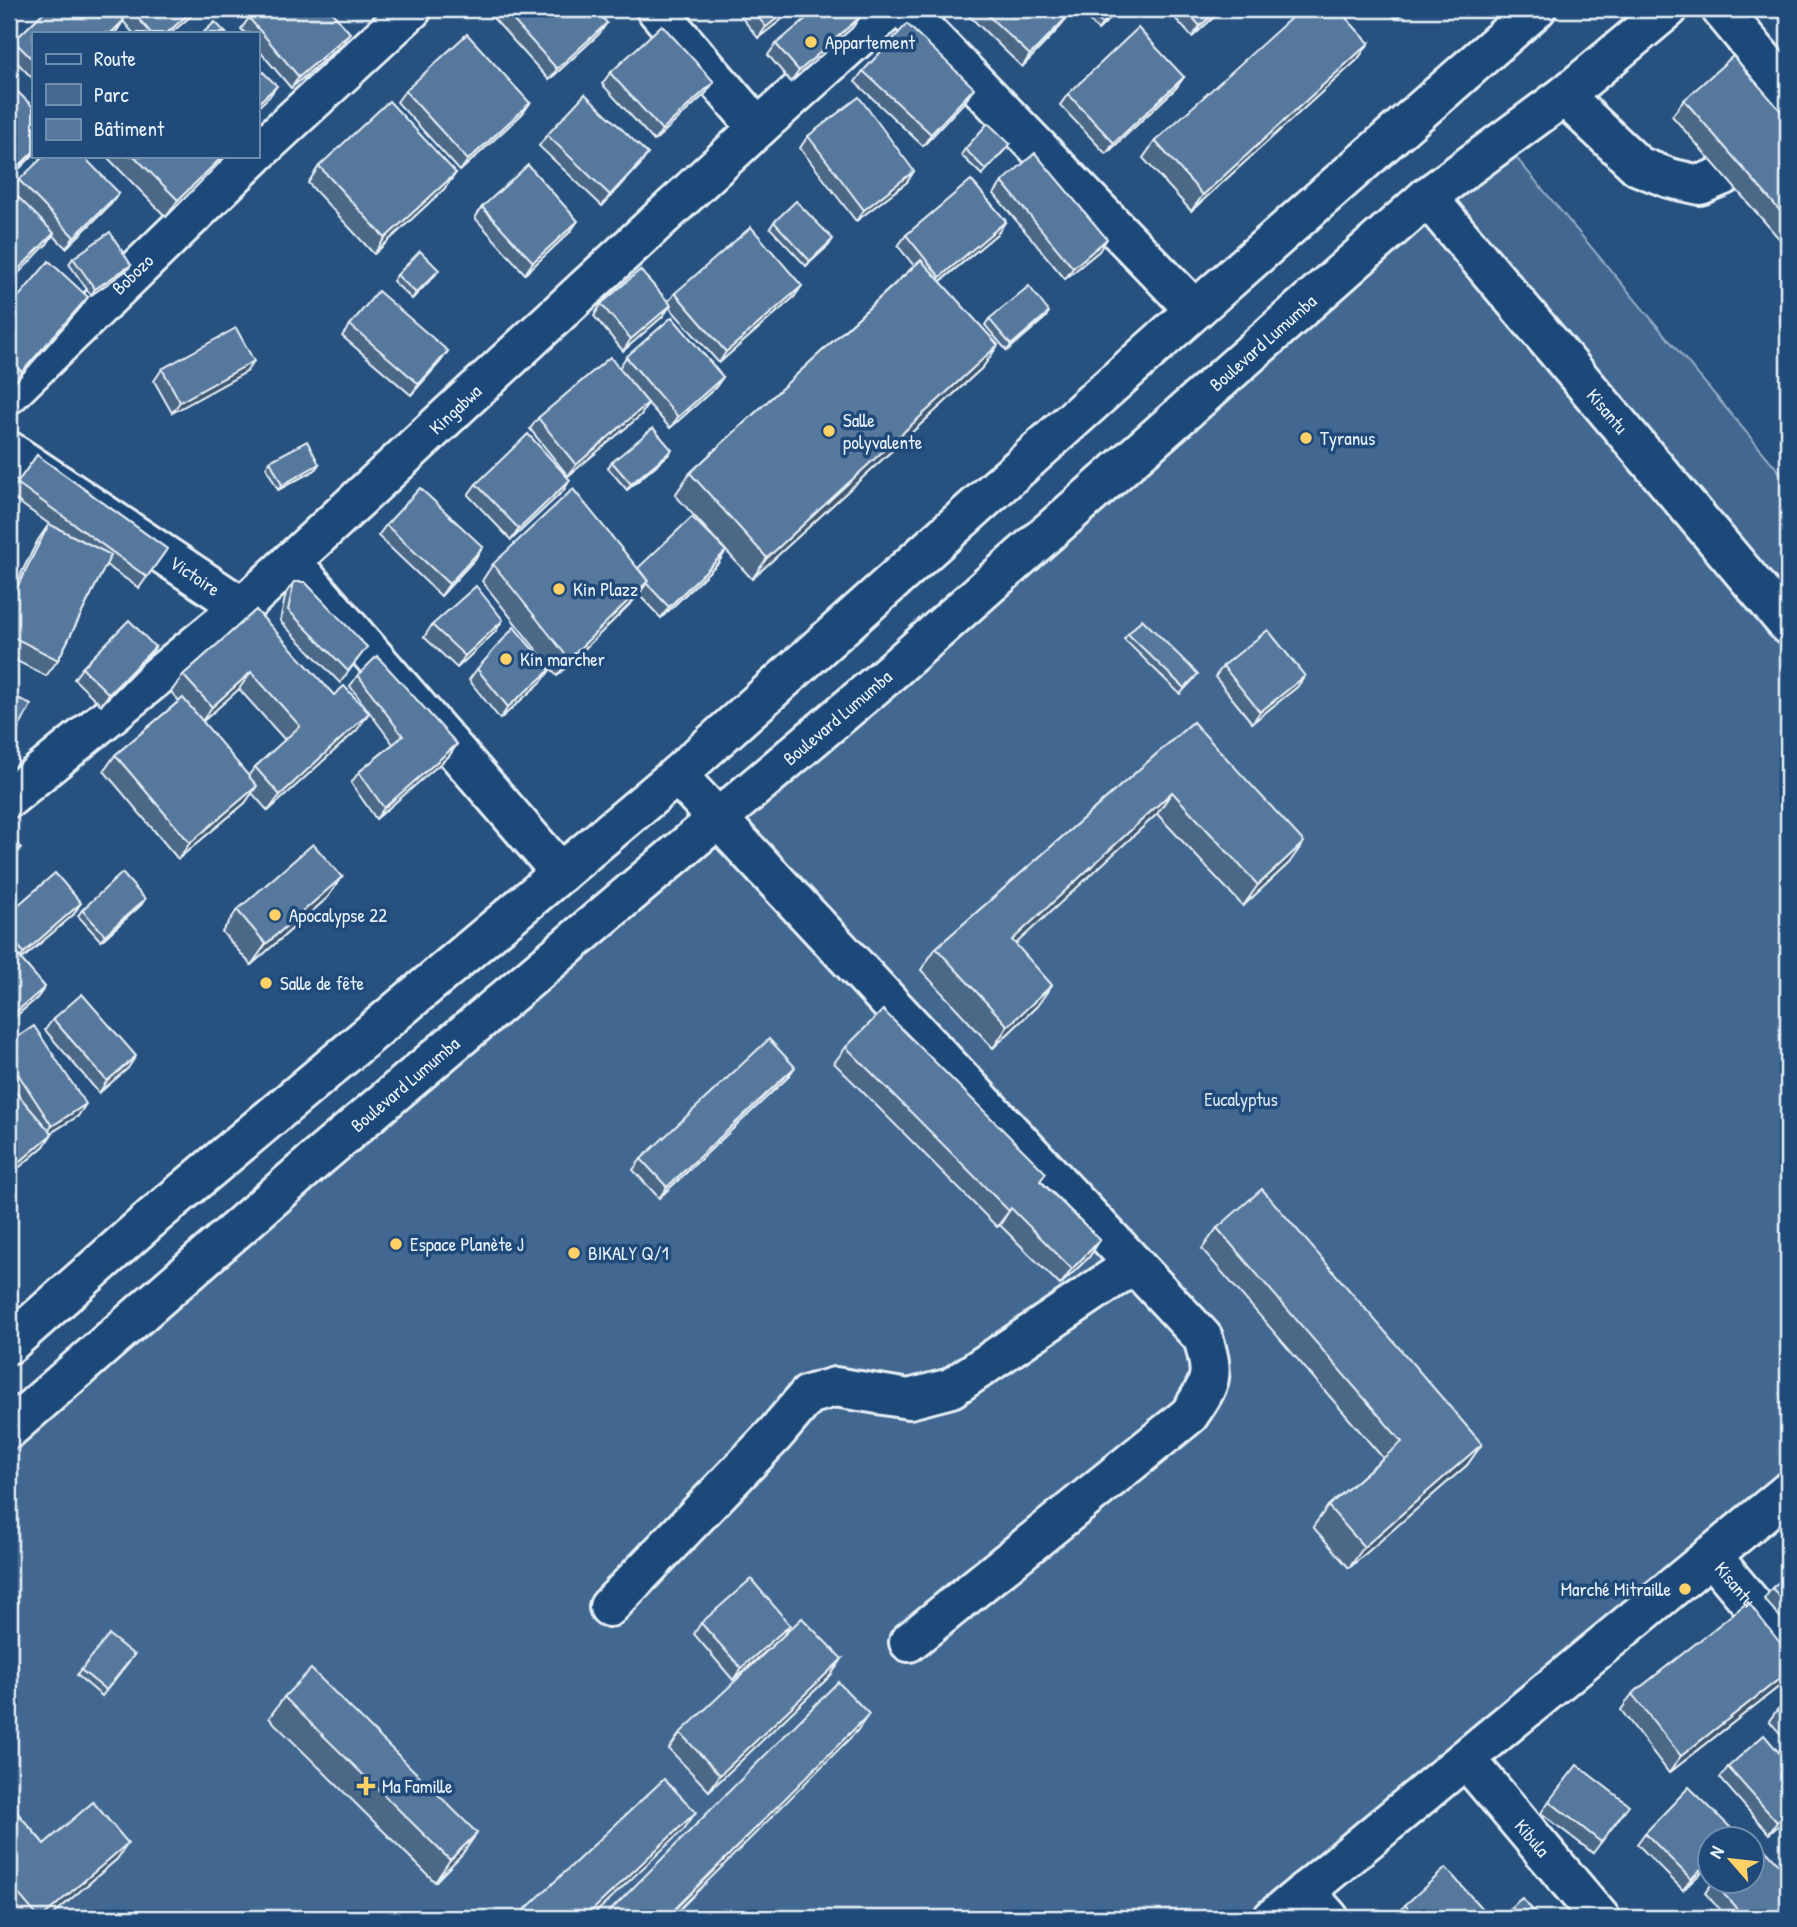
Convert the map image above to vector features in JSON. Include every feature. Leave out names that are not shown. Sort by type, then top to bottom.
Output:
[{"type":"main road","name":"Bobozo","points":[[259,151],[412,9]]},
{"type":"main road","points":[[656,9],[758,128]]},
{"type":"main road","name":"Kingabwa","points":[[9,798],[242,607],[758,128],[891,9]]},
{"type":"main road","points":[[904,9],[1195,310]]},
{"type":"main road","points":[[9,1344],[155,1215],[677,775],[1195,310],[1536,9]]},
{"type":"main road","name":"Boulevard Lumumba","points":[[9,1429],[320,1156],[885,677],[1427,197],[1564,96],[1668,9]]},
{"type":"main road","points":[[1721,9],[1784,85],[1788,106],[1776,135]]},
{"type":"main road","points":[[1564,96],[1638,166],[1669,178],[1700,185],[1724,175]]},
{"type":"main road","name":"Bobozo","points":[[9,394],[252,158]]},
{"type":"main road","name":"Kisantu","points":[[1427,197],[1788,625]]},
{"type":"main road","name":"Victoire","points":[[9,451],[242,607]]},
{"type":"main road","points":[[291,561],[561,873]]},
{"type":"main road","points":[[677,775],[1203,1338],[1212,1365],[1208,1387],[1189,1415],[909,1642]]},
{"type":"main road","points":[[609,1607],[775,1434],[808,1395],[835,1387],[909,1399],[951,1388],[1134,1264]]},
{"type":"main road","points":[[1273,1918],[1317,1905],[1466,1759],[1788,1492]]},
{"type":"main road","name":"Kisantu","points":[[1711,1555],[1788,1647]]},
{"type":"main road","name":"Kibula","points":[[1466,1759],[1600,1918]]},
{"type":"green space","name":"Eucalyptus","points":[[1498,136],[1788,482],[1788,1516],[1279,1918],[9,1918],[9,1429]]},
{"type":"building","points":[[47,9],[113,9],[124,20],[112,32],[32,32],[32,59],[14,41]]},
{"type":"building","points":[[130,9],[194,9],[168,32],[150,32]]},
{"type":"building","points":[[260,9],[329,9],[350,33],[299,77],[249,18]]},
{"type":"building","points":[[503,9],[595,9],[607,23],[557,69]]},
{"type":"building","points":[[752,9],[789,9],[766,27]]},
{"type":"building","name":"Appartement","points":[[817,9],[854,9],[860,17],[799,71],[776,44]]},
{"type":"building","points":[[981,9],[1062,9],[1069,15],[1030,55]]},
{"type":"building","points":[[1088,9],[1118,9],[1102,24]]},
{"type":"building","points":[[1185,9],[1219,9],[1200,26]]},
{"type":"building","points":[[1301,9],[1338,9],[1369,43],[1203,195],[1155,141]]},
{"type":"building","points":[[215,22],[225,32],[204,32]]},
{"type":"building","points":[[907,24],[974,88],[931,134],[863,71]]},
{"type":"building","points":[[662,25],[714,82],[662,130],[610,73]]},
{"type":"building","points":[[1138,28],[1184,77],[1114,143],[1068,94]]},
{"type":"building","points":[[467,34],[530,103],[468,160],[405,91]]},
{"type":"building","points":[[1733,56],[1788,119],[1788,220],[1684,100]]},
{"type":"building","points":[[259,68],[277,86],[259,102]]},
{"type":"building","points":[[18,92],[32,106],[32,153],[16,169],[9,162],[9,101]]},
{"type":"building","points":[[585,94],[648,154],[610,195],[547,135]]},
{"type":"building","points":[[859,97],[914,171],[864,210],[808,136]]},
{"type":"building","points":[[389,101],[456,173],[385,238],[319,166]]},
{"type":"building","points":[[988,123],[1010,144],[986,170],[965,149]]},
{"type":"building","points":[[1035,153],[1107,239],[1073,268],[1002,182]]},
{"type":"building","points":[[42,158],[85,158],[119,193],[74,237],[19,180]]},
{"type":"building","points":[[136,158],[221,158],[178,200]]},
{"type":"building","points":[[528,165],[578,221],[533,262],[482,207]]},
{"type":"building","points":[[971,180],[1006,221],[940,277],[906,235]]},
{"type":"building","points":[[10,189],[54,233],[9,279],[9,191]]},
{"type":"building","points":[[796,201],[833,239],[810,261],[774,222]]},
{"type":"building","points":[[751,227],[802,286],[726,352],[675,293]]},
{"type":"building","points":[[110,232],[131,265],[95,289],[73,258]]},
{"type":"building","points":[[420,251],[439,270],[416,293],[397,275]]},
{"type":"building","name":"Salle polyvalente","points":[[921,260],[998,345],[767,558],[690,473]]},
{"type":"building","points":[[49,261],[88,297],[22,372],[9,360],[9,308]]},
{"type":"building","points":[[640,270],[671,305],[631,339],[601,304]]},
{"type":"building","points":[[1029,286],[1049,312],[1011,345],[989,319]]},
{"type":"building","points":[[378,291],[448,351],[419,384],[350,325]]},
{"type":"building","points":[[672,317],[723,377],[678,417],[626,357]]},
{"type":"building","points":[[236,328],[254,361],[180,402],[162,369]]},
{"type":"building","points":[[610,357],[648,403],[576,465],[538,418]]},
{"type":"building","points":[[653,428],[672,450],[631,484],[612,462]]},
{"type":"building","points":[[528,434],[570,480],[519,529],[476,484]]},
{"type":"building","points":[[307,441],[319,464],[282,485],[270,461]]},
{"type":"building","points":[[37,455],[167,549],[147,577],[17,483]]},
{"type":"building","points":[[420,488],[483,547],[449,584],[386,525]]},
{"type":"building","name":"Kin Plazz","points":[[573,489],[648,581],[569,659],[493,564]]},
{"type":"building","points":[[692,517],[726,551],[669,607],[646,583],[648,581],[638,568]]},
{"type":"building","points":[[49,524],[111,555],[58,660],[9,635],[9,603]]},
{"type":"building","points":[[294,582],[305,582],[367,647],[348,671],[288,610]]},
{"type":"building","points":[[476,586],[503,620],[465,656],[432,625]]},
{"type":"building","points":[[256,610],[334,695],[344,686],[369,713],[280,795],[255,767],[300,726],[251,672],[212,707],[183,675]]},
{"type":"building","points":[[1142,619],[1198,674],[1184,688],[1128,634]]},
{"type":"building","points":[[129,620],[155,647],[109,694],[82,668]]},
{"type":"building","name":"Kin marcher","points":[[514,627],[550,670],[508,707],[477,669]]},
{"type":"building","points":[[1268,630],[1305,676],[1260,712],[1223,666]]},
{"type":"building","points":[[377,656],[457,744],[384,808],[359,772],[403,736],[358,675]]},
{"type":"building","points":[[9,693],[31,705],[9,747]]},
{"type":"building","points":[[183,698],[257,786],[190,843],[115,755]]},
{"type":"building","points":[[1193,722],[1304,842],[1258,885],[1172,792],[1012,940],[1052,985],[1008,1026],[936,948]]},
{"type":"building","points":[[9,834],[21,848],[9,859]]},
{"type":"building","name":"Apocalypse 22","points":[[313,844],[342,877],[266,944],[237,910]]},
{"type":"building","points":[[55,873],[81,903],[24,953],[9,935],[9,913]]},
{"type":"building","points":[[122,873],[145,899],[105,935],[82,910]]},
{"type":"building","points":[[14,951],[45,987],[9,1018],[9,955]]},
{"type":"building","points":[[82,994],[136,1056],[107,1081],[53,1019]]},
{"type":"building","points":[[883,1010],[1046,1173],[1040,1181],[1100,1240],[1072,1269],[1011,1208],[1009,1211],[846,1047]]},
{"type":"building","points":[[34,1026],[86,1104],[52,1126],[9,1060],[9,1043]]},
{"type":"building","points":[[769,1039],[795,1067],[667,1187],[641,1159]]},
{"type":"building","points":[[14,1090],[52,1134],[15,1166],[9,1158],[9,1094]]},
{"type":"building","points":[[1262,1189],[1482,1444],[1364,1547],[1328,1506],[1402,1442],[1217,1228]]},
{"type":"building","points":[[1788,1574],[1788,1606],[1772,1588]]},
{"type":"building","points":[[751,1579],[790,1625],[741,1668],[701,1623]]},
{"type":"building","points":[[1748,1602],[1788,1653],[1788,1672],[1681,1756],[1632,1694]]},
{"type":"building","points":[[802,1618],[842,1659],[720,1775],[680,1733]]},
{"type":"building","points":[[109,1635],[134,1655],[106,1690],[81,1670]]},
{"type":"building","points":[[311,1669],[477,1833],[450,1860],[284,1697]]},
{"type":"building","points":[[838,1682],[869,1714],[666,1918],[603,1918]]},
{"type":"building","points":[[1788,1700],[1788,1722],[1777,1710]]},
{"type":"building","points":[[1764,1735],[1788,1763],[1788,1812],[1777,1822],[1728,1767]]},
{"type":"building","points":[[1577,1765],[1629,1805],[1601,1842],[1549,1801]]},
{"type":"building","points":[[664,1779],[696,1812],[584,1918],[516,1918]]},
{"type":"building","points":[[1689,1787],[1729,1826],[1696,1826],[1696,1874],[1691,1879],[1645,1833]]},
{"type":"building","points":[[93,1802],[128,1843],[39,1918],[9,1883],[9,1803],[44,1844]]},
{"type":"building","points":[[1766,1850],[1788,1874],[1788,1915],[1784,1918],[1745,1918],[1725,1896],[1766,1896]]},
{"type":"building","points":[[1446,1868],[1490,1918],[1417,1918],[1405,1905]]},
{"type":"building","points":[[1522,1898],[1540,1918],[1498,1918]]},
{"type":"place","name":"Appartement","points":[[811,42]]},
{"type":"place","name":"Salle polyvalente","points":[[829,431]]},
{"type":"place","name":"Tyranus","points":[[1306,438]]},
{"type":"place","name":"Kin Plazz","points":[[559,589]]},
{"type":"place","name":"Kin marcher","points":[[506,659]]},
{"type":"place","name":"Apocalypse 22","points":[[275,915]]},
{"type":"place","name":"Salle de fête","points":[[266,983]]},
{"type":"place","name":"Espace Planète J","points":[[396,1244]]},
{"type":"place","name":"BIKALY Q/1","points":[[574,1253]]},
{"type":"place","name":"Marché Mitraille","points":[[1685,1589]]},
{"type":"place","name":"Ma Famille","points":[[366,1786]]}]
